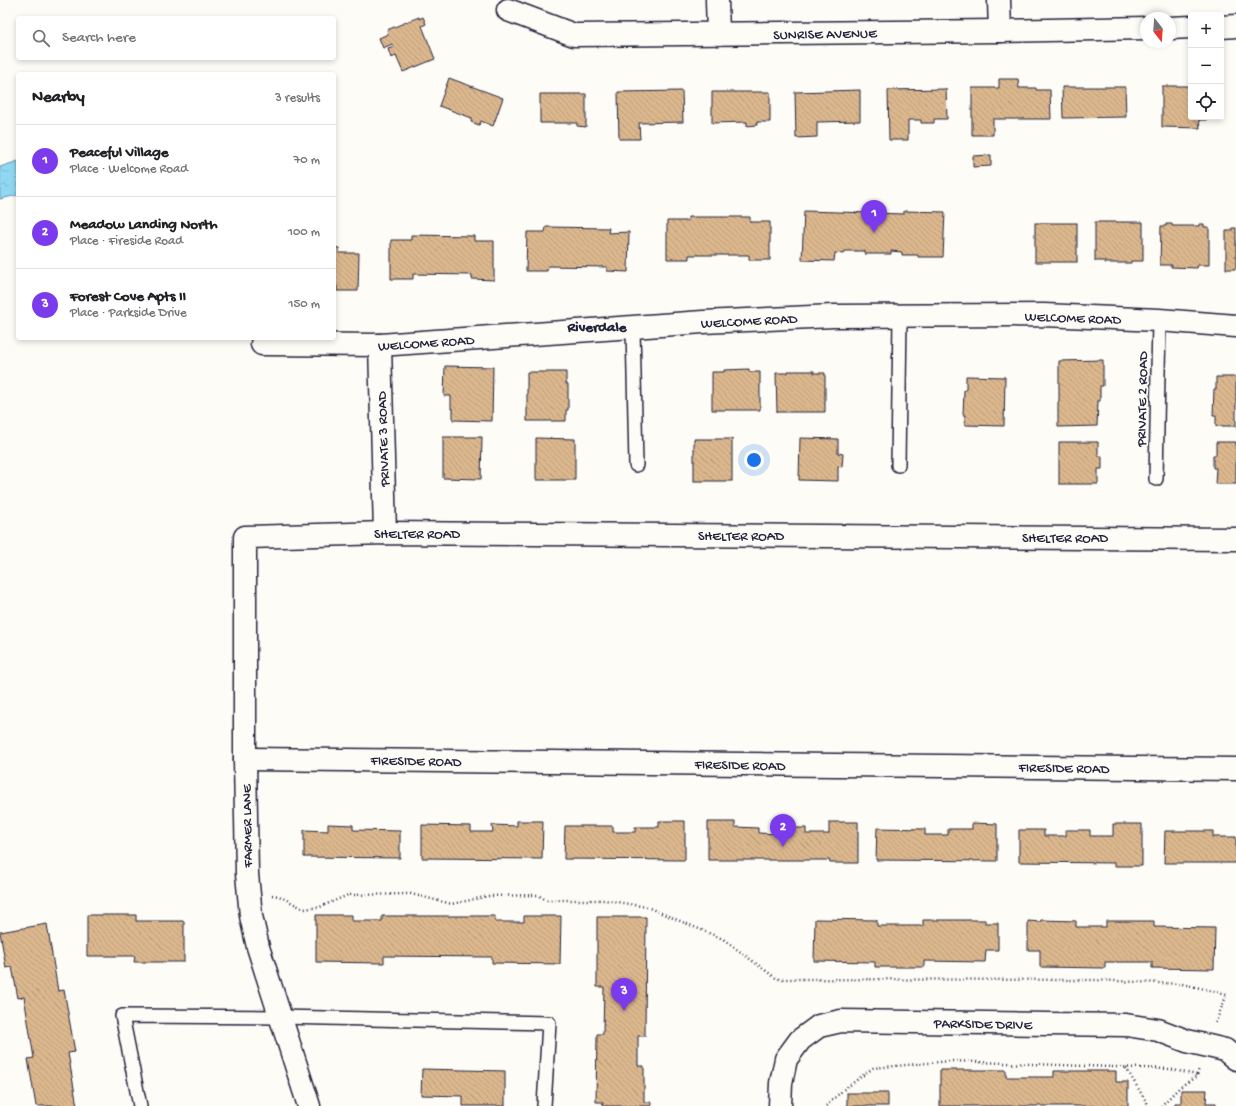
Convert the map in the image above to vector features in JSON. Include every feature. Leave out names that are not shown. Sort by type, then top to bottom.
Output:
[{"type":"street","points":[[717,0],[718,34]]},
{"type":"street","points":[[999,0],[1000,31]]},
{"type":"street","name":"SUNRISE AVENUE","points":[[508,10],[574,35],[1140,28]]},
{"type":"street","points":[[1224,27],[1236,26]]},
{"type":"street","points":[[1176,28],[1188,27]]},
{"type":"street","name":"WELCOME ROAD","points":[[262,344],[380,345],[703,322],[833,316],[1044,315],[1159,320],[1236,326]]},
{"type":"street","name":"PRIVATE 3 ROAD","points":[[380,345],[385,533]]},
{"type":"street","name":"SHELTER ROAD","points":[[245,536],[385,533],[1236,539]]},
{"type":"street","name":"FARMER LANE","points":[[245,536],[245,759],[248,891],[251,916],[258,947],[309,1106]]},
{"type":"street","name":"FIRESIDE ROAD","points":[[245,759],[1236,769]]},
{"type":"street","name":"PARKSIDE DRIVE","points":[[780,1106],[780,1083],[786,1059],[800,1040],[819,1026],[841,1021],[1126,1025],[1158,1030],[1187,1041],[1225,1050],[1236,1059]]},
{"type":"lane","points":[[898,465],[900,316]]},
{"type":"lane","name":"PRIVATE 2 ROAD","points":[[1156,479],[1159,320]]},
{"type":"lane","points":[[633,328],[636,465]]},
{"type":"lane","points":[[140,1106],[122,1016],[281,1017],[549,1023],[544,1106]]},
{"type":"path","points":[[248,891],[279,896],[304,910],[320,908],[348,895],[411,894],[452,904],[489,896],[538,895],[546,900],[604,900],[646,907],[723,939],[777,979],[1094,980],[1182,984],[1228,994]]},
{"type":"path","points":[[826,1106],[843,1090],[873,1068],[950,1061],[1169,1069],[1197,1076]]},
{"type":"path","points":[[1126,1068],[1147,1103],[1147,1106]]},
{"type":"water","points":[[16,162],[16,195],[0,199],[0,167]]},
{"type":"building","points":[[419,17],[419,19],[423,17],[426,24],[422,26],[435,59],[403,72],[396,56],[391,58],[388,49],[394,47],[392,44],[383,48],[379,38],[388,34],[387,30]]},
{"type":"building","points":[[449,78],[503,98],[493,126],[481,121],[479,125],[471,122],[472,118],[439,106]]},
{"type":"building","points":[[999,79],[1018,79],[1019,88],[1050,90],[1051,119],[993,119],[993,135],[972,135],[972,88],[999,88]]},
{"type":"building","points":[[1162,86],[1188,86],[1188,120],[1199,120],[1200,128],[1162,127]]},
{"type":"building","points":[[1062,87],[1125,87],[1126,117],[1063,118]]},
{"type":"building","points":[[946,89],[947,119],[934,119],[934,123],[921,123],[921,120],[908,120],[908,140],[889,140],[888,90]]},
{"type":"building","points":[[860,90],[860,121],[817,122],[817,137],[796,138],[795,92]]},
{"type":"building","points":[[682,91],[683,122],[639,123],[640,139],[619,139],[618,92]]},
{"type":"building","points":[[712,92],[770,92],[770,122],[757,122],[757,125],[747,126],[747,122],[712,123]]},
{"type":"building","points":[[540,94],[586,94],[586,127],[577,126],[577,123],[540,123]]},
{"type":"building","points":[[991,155],[991,166],[973,167],[973,156]]},
{"type":"building","points":[[804,211],[904,214],[904,211],[945,212],[943,257],[918,257],[918,255],[902,255],[902,252],[891,251],[891,254],[865,254],[865,251],[845,251],[844,254],[835,253],[834,261],[802,260]]},
{"type":"building","points":[[688,217],[750,217],[750,222],[770,222],[770,260],[749,260],[749,255],[689,255],[689,259],[667,259],[667,221],[688,221]]},
{"type":"building","points":[[1095,222],[1143,222],[1143,261],[1131,261],[1131,263],[1105,263],[1105,261],[1095,261]]},
{"type":"building","points":[[1035,223],[1077,223],[1077,262],[1035,262]]},
{"type":"building","points":[[1166,224],[1172,224],[1172,226],[1199,226],[1199,224],[1204,224],[1204,227],[1209,227],[1209,265],[1198,265],[1197,268],[1160,265],[1161,226],[1166,226]]},
{"type":"building","points":[[546,227],[609,228],[608,233],[629,232],[628,272],[607,271],[607,267],[548,266],[547,271],[526,271],[527,232],[545,232]]},
{"type":"building","points":[[1232,228],[1236,228],[1236,269],[1226,269],[1226,231],[1232,231]]},
{"type":"building","points":[[411,235],[474,236],[474,241],[494,241],[494,280],[472,279],[472,275],[413,274],[413,279],[391,279],[391,240],[411,240]]},
{"type":"building","points":[[336,247],[339,248],[339,253],[359,253],[358,291],[337,291]]},
{"type":"building","points":[[1103,360],[1103,386],[1100,386],[1097,426],[1058,427],[1059,361]]},
{"type":"building","points":[[445,366],[493,367],[492,421],[453,420],[451,396],[444,396]]},
{"type":"building","points":[[749,369],[749,372],[760,372],[760,410],[712,410],[712,372]]},
{"type":"building","points":[[788,371],[814,371],[814,373],[825,373],[825,412],[777,412],[776,373],[788,373]]},
{"type":"building","points":[[527,372],[566,372],[566,384],[568,384],[568,410],[566,410],[566,421],[527,421]]},
{"type":"building","points":[[966,376],[1005,377],[1004,426],[965,425],[965,415],[963,415]]},
{"type":"building","points":[[1216,377],[1236,377],[1236,426],[1216,426],[1216,415],[1213,415]]},
{"type":"building","points":[[443,437],[482,437],[481,479],[443,478]]},
{"type":"building","points":[[536,438],[575,439],[575,480],[536,480]]},
{"type":"building","points":[[800,438],[838,439],[838,453],[843,454],[842,467],[838,466],[838,481],[799,480]]},
{"type":"building","points":[[694,439],[732,439],[732,481],[694,481]]},
{"type":"building","points":[[1059,442],[1098,442],[1098,456],[1102,456],[1102,469],[1098,469],[1098,484],[1059,484]]},
{"type":"building","points":[[1216,442],[1236,442],[1236,484],[1215,484],[1216,468],[1213,468],[1213,455],[1216,455]]},
{"type":"building","points":[[517,821],[543,821],[542,859],[422,858],[422,825],[471,826],[471,832],[493,832],[492,825],[517,826]]},
{"type":"building","points":[[659,821],[685,821],[685,860],[564,859],[565,826],[613,826],[613,832],[635,832],[635,827],[659,827]]},
{"type":"building","points":[[708,822],[735,822],[735,827],[758,828],[758,833],[780,834],[780,828],[806,828],[806,834],[829,834],[829,822],[858,822],[858,863],[830,863],[829,860],[708,860]]},
{"type":"building","points":[[972,823],[997,824],[997,861],[876,860],[877,828],[925,829],[925,835],[948,835],[948,829],[972,829]]},
{"type":"building","points":[[328,824],[353,825],[353,830],[400,831],[400,858],[304,857],[304,830],[328,831]]},
{"type":"building","points":[[1113,824],[1142,824],[1142,866],[1114,866],[1114,863],[1019,862],[1019,830],[1044,830],[1044,836],[1066,836],[1066,830],[1090,830],[1090,836],[1113,836]]},
{"type":"building","points":[[1165,831],[1213,831],[1213,837],[1236,837],[1236,863],[1164,863]]},
{"type":"building","points":[[87,915],[136,915],[136,921],[184,921],[184,962],[134,962],[135,956],[87,956]]},
{"type":"building","points":[[316,915],[352,915],[352,921],[382,921],[382,916],[495,916],[495,922],[524,922],[524,916],[561,916],[560,964],[492,963],[492,957],[384,956],[384,963],[316,962]]},
{"type":"building","points":[[597,917],[646,917],[645,1036],[638,1036],[638,1066],[644,1066],[644,1102],[651,1102],[651,1106],[602,1106],[603,1102],[596,1102],[597,1034],[603,1034],[604,987],[597,987]]},
{"type":"building","points":[[815,919],[877,920],[877,926],[923,926],[923,920],[985,920],[985,923],[998,923],[998,950],[986,950],[985,962],[924,961],[924,967],[875,967],[875,962],[814,961]]},
{"type":"building","points":[[1041,920],[1076,921],[1076,927],[1106,927],[1106,921],[1154,921],[1154,927],[1215,928],[1214,969],[1152,968],[1152,962],[1105,962],[1105,968],[1040,967],[1040,950],[1028,950],[1028,921],[1040,922]]},
{"type":"building","points":[[47,924],[58,991],[64,990],[75,1052],[68,1053],[77,1106],[36,1106],[28,1059],[34,1058],[24,997],[18,998],[12,967],[6,968],[0,932]]},
{"type":"building","points":[[422,1069],[505,1071],[505,1106],[463,1106],[463,1096],[421,1095]]},
{"type":"building","points":[[940,1070],[1006,1070],[1006,1077],[1054,1077],[1054,1071],[1116,1071],[1116,1082],[1128,1082],[1128,1106],[940,1106]]},
{"type":"building","points":[[1181,1090],[1207,1090],[1206,1103],[1216,1103],[1216,1106],[1175,1106],[1175,1103],[1181,1103]]},
{"type":"building","points":[[847,1093],[888,1093],[888,1106],[847,1106]]},
{"type":"place","name":"Peaceful Village","points":[[874,233]]},
{"type":"place","name":"Meadow Landing North","points":[[783,847]]},
{"type":"place","name":"Forest Cove Apts II","points":[[624,1011]]},
{"type":"district","name":"Riverdale","points":[[597,326]]}]
